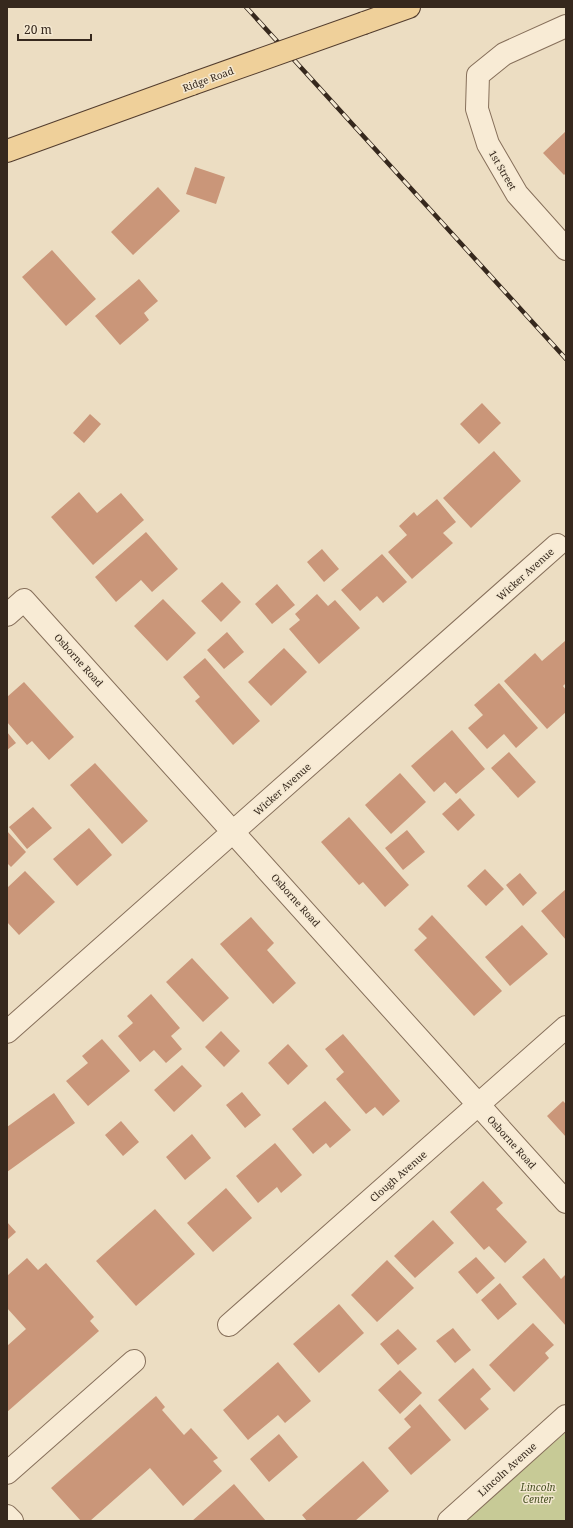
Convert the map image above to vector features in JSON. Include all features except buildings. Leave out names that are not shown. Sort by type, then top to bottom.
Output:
[{"type":"main road","name":"Ridge Road","points":[[7,151],[409,7]]},
{"type":"street","name":"1st Street","points":[[566,26],[504,54],[478,74],[477,109],[488,144],[517,194],[566,248]]},
{"type":"street","name":"Wicker Avenue","points":[[7,1032],[557,545]]},
{"type":"street","name":"Osborne Road","points":[[7,615],[24,600],[566,1202]]},
{"type":"street","name":"Clough Avenue","points":[[229,1325],[566,1027]]},
{"type":"street","points":[[7,1473],[134,1361]]},
{"type":"street","name":"Lincoln Avenue","points":[[449,1521],[566,1416]]},
{"type":"street","points":[[7,1516],[12,1521]]},
{"type":"green space","name":"Lincoln Center","points":[[566,1432],[566,1521],[465,1521]]},
{"type":"railway","points":[[246,7],[566,359]]}]
